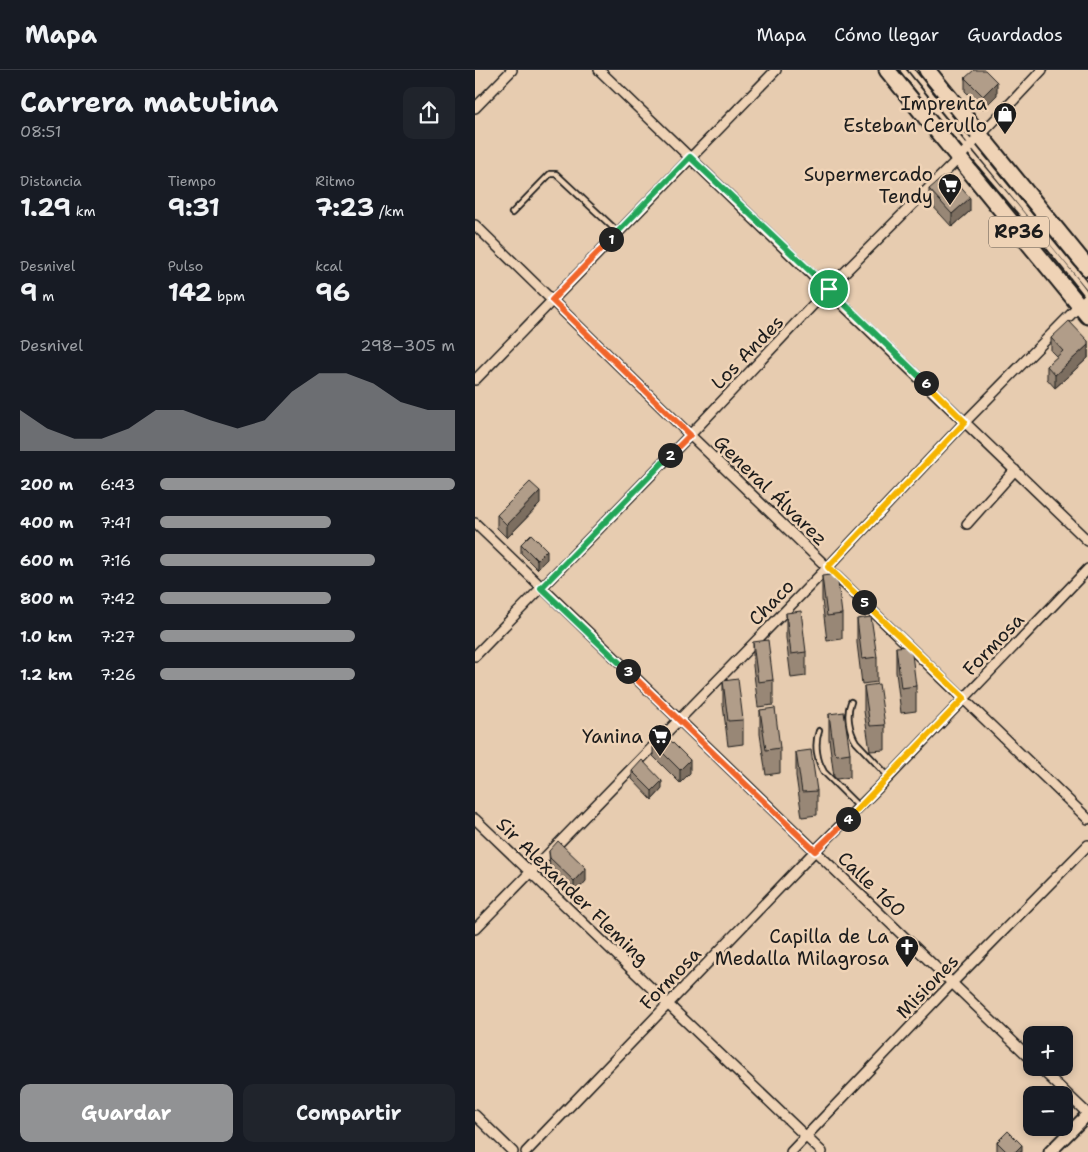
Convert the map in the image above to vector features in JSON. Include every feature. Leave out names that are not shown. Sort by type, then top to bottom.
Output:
[{"type":"main road","name":"RP36","points":[[887,70],[970,146],[1088,268]]},
{"type":"main road","name":"RP36","points":[[927,70],[970,146],[1086,304]]},
{"type":"street","points":[[475,108],[512,70]]},
{"type":"street","points":[[599,70],[1088,540]]},
{"type":"street","points":[[475,380],[776,70]]},
{"type":"street","name":"Los Andes","points":[[475,656],[1042,70]]},
{"type":"street","name":"General Álvarez","points":[[475,225],[1088,819]]},
{"type":"street","name":"Chaco","points":[[475,929],[828,567],[965,422],[1086,304]]},
{"type":"street","points":[[967,524],[1015,470]]},
{"type":"street","name":"Calle 160","points":[[475,523],[1023,1051]]},
{"type":"street","name":"Formosa","points":[[526,1152],[1088,569]]},
{"type":"street","name":"Sir Alexander Fleming","points":[[475,819],[822,1152]]},
{"type":"street","name":"Misiones","points":[[791,1152],[952,983],[1088,845]]},
{"type":"street","points":[[1048,1076],[1088,1114],[1050,1152]]},
{"type":"street","points":[[475,1115],[513,1152]]},
{"type":"lane","points":[[903,70],[943,121],[970,146]]},
{"type":"lane","points":[[911,70],[970,146],[1088,287]]},
{"type":"lane","points":[[512,214],[550,174],[556,174],[618,232]]},
{"type":"lane","points":[[851,702],[849,708],[852,736],[889,777]]},
{"type":"lane","points":[[819,731],[817,738],[820,766],[859,807]]},
{"type":"building","points":[[974,70],[985,70],[997,82],[983,96],[965,78]]},
{"type":"building","points":[[950,175],[970,198],[952,214],[929,189],[943,177]]},
{"type":"building","points":[[1069,321],[1088,341],[1088,345],[1055,375],[1047,366],[1063,351],[1051,338]]},
{"type":"building","points":[[530,482],[540,491],[507,525],[497,515]]},
{"type":"building","points":[[531,534],[547,550],[537,560],[521,544]]},
{"type":"building","points":[[837,574],[842,614],[827,616],[822,576]]},
{"type":"building","points":[[801,611],[806,652],[791,654],[786,613]]},
{"type":"building","points":[[871,617],[877,657],[862,659],[857,619]]},
{"type":"building","points":[[768,640],[773,680],[758,682],[753,642]]},
{"type":"building","points":[[911,646],[916,686],[901,688],[896,647]]},
{"type":"building","points":[[738,679],[743,720],[728,721],[723,681]]},
{"type":"building","points":[[879,684],[885,725],[870,726],[864,686]]},
{"type":"building","points":[[775,708],[780,748],[766,750],[760,710]]},
{"type":"building","points":[[844,712],[850,753],[837,755],[834,752],[829,714]]},
{"type":"building","points":[[663,733],[690,760],[680,770],[653,743]]},
{"type":"building","points":[[811,750],[817,791],[802,792],[796,752]]},
{"type":"building","points":[[642,760],[662,781],[652,791],[632,771]]},
{"type":"building","points":[[558,841],[586,868],[574,881],[550,858],[549,851]]},
{"type":"building","points":[[1008,1131],[1022,1145],[1015,1152],[1007,1152],[997,1142]]},
{"type":"place","name":"Imprenta Esteban Cerullo","points":[[1005,135]]},
{"type":"place","name":"Supermercado Tendy","points":[[950,206]]},
{"type":"place","name":"Yanina","points":[[660,757]]},
{"type":"place","name":"Capilla de La Medalla Milagrosa","points":[[907,968]]},
{"type":"route","points":[[690,157],[829,289],[965,422],[828,567],[964,698],[815,851],[541,588],[690,435],[552,300],[690,157]]}]
